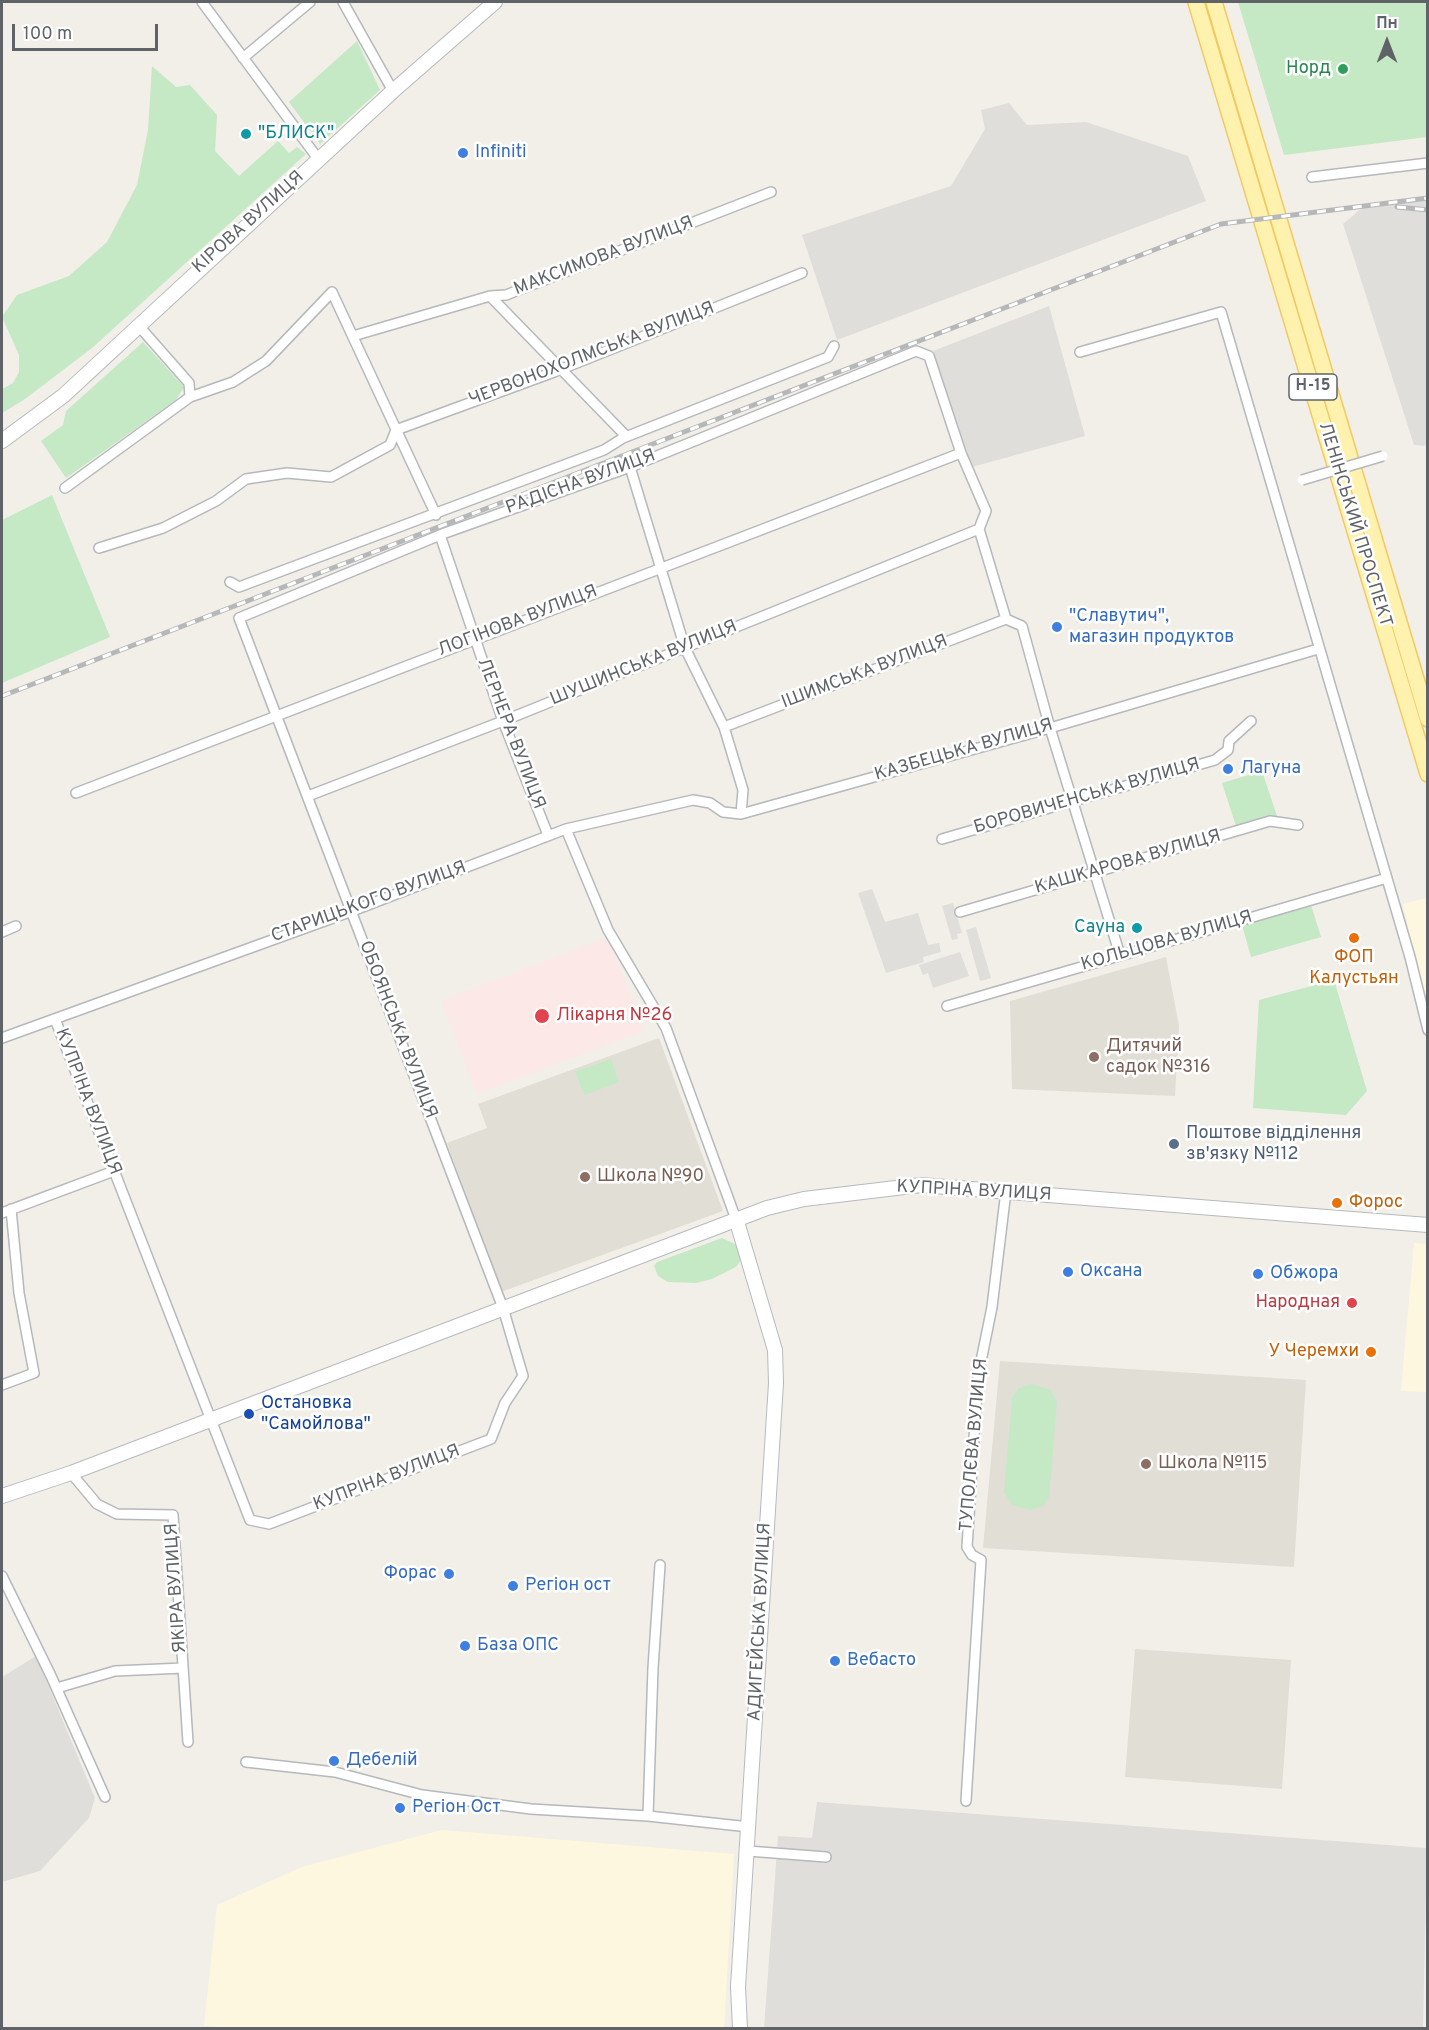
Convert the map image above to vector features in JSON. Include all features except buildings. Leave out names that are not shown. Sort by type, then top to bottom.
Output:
[{"type":"main road","name":"КІРОВА ВУЛИЦЯ","points":[[2,441],[63,396],[393,91],[495,2]]},
{"type":"main road","name":"ЛЕНІНСЬКИЙ ПРОСПЕКТ","points":[[1196,2],[1428,774]]},
{"type":"main road","name":"ЛЕНІНСЬКИЙ ПРОСПЕКТ","points":[[1214,2],[1428,719]]},
{"type":"main road","name":"КУПРІНА ВУЛИЦЯ","points":[[2,1496],[71,1473],[786,1203],[859,1190],[921,1185],[1428,1226]]},
{"type":"main road","name":"АДИГЕЙСЬКА ВУЛИЦЯ","points":[[737,1222],[775,1350],[776,1383],[738,1987],[740,2028]]},
{"type":"street","points":[[202,2],[319,160]]},
{"type":"street","points":[[243,58],[310,2]]},
{"type":"street","points":[[343,2],[393,91]]},
{"type":"street","points":[[1312,177],[1428,162]]},
{"type":"street","name":"МАКСИМОВА ВУЛИЦЯ","points":[[352,336],[490,296],[506,295],[771,192]]},
{"type":"street","name":"ЧЕРВОНОХОЛМСЬКА ВУЛИЦЯ","points":[[396,430],[561,369],[802,273]]},
{"type":"street","points":[[65,488],[190,397],[233,382],[266,361],[332,292],[436,515]]},
{"type":"street","points":[[490,296],[626,436]]},
{"type":"street","points":[[1080,352],[1221,312],[1387,878],[1428,1030]]},
{"type":"street","points":[[138,325],[189,384],[190,397]]},
{"type":"street","name":"РАДІСНА ВУЛИЦЯ","points":[[230,582],[239,587],[436,515],[604,450],[626,436],[828,357],[834,346]]},
{"type":"street","name":"РАДІСНА ВУЛИЦЯ","points":[[239,618],[442,534],[630,467],[916,351],[924,352],[929,356],[961,453]]},
{"type":"street","points":[[99,548],[163,528],[216,501],[246,478],[287,473],[331,477],[390,445],[396,430]]},
{"type":"street","points":[[961,453],[986,511],[980,529],[1006,619],[1022,626],[1093,873],[1120,955]]},
{"type":"street","name":"ЛОГІНОВА ВУЛИЦЯ","points":[[76,793],[474,638],[961,453]]},
{"type":"street","points":[[1302,480],[1383,456]]},
{"type":"street","points":[[630,467],[685,648],[724,727],[743,790],[741,814]]},
{"type":"street","name":"ШУШИНСЬКА ВУЛИЦЯ","points":[[308,796],[503,721],[980,529]]},
{"type":"street","name":"ЛЕРНЕРА ВУЛИЦЯ","points":[[442,534],[474,638],[503,721],[548,835]]},
{"type":"street","name":"ОБОЯНСЬКА ВУЛИЦЯ","points":[[239,618],[503,1308]]},
{"type":"street","name":"ІШИМСЬКА ВУЛИЦЯ","points":[[724,727],[1006,619]]},
{"type":"street","name":"КАЗБЕЦЬКА ВУЛИЦЯ","points":[[741,814],[1050,728],[1318,649]]},
{"type":"street","name":"БОРОВИЧЕНСЬКА ВУЛИЦЯ","points":[[942,839],[1215,760],[1228,750],[1229,741],[1251,721]]},
{"type":"street","name":"СТАРИЦЬКОГО ВУЛИЦЯ","points":[[2,1038],[352,911],[566,828],[693,800],[710,803],[723,812],[741,814]]},
{"type":"street","name":"КАШКАРОВА ВУЛИЦЯ","points":[[960,912],[1270,821],[1298,825]]},
{"type":"street","points":[[566,828],[608,930],[666,1028],[737,1222]]},
{"type":"street","name":"КОЛЬЦОВА ВУЛИЦЯ","points":[[947,1006],[1387,878]]},
{"type":"street","points":[[2,932],[16,926]]},
{"type":"street","name":"КУПРІНА ВУЛИЦЯ","points":[[55,1019],[250,1520],[269,1524],[491,1439],[506,1403],[523,1376],[503,1308]]},
{"type":"street","points":[[2,1385],[34,1373],[6,1211],[114,1171]]},
{"type":"street","name":"ТУПОЛЄВА ВУЛИЦЯ","points":[[966,1801],[981,1560],[972,1555],[967,1546],[978,1376],[992,1307],[1006,1191]]},
{"type":"street","name":"ЯКІРА ВУЛИЦЯ","points":[[71,1473],[97,1504],[117,1514],[173,1515],[188,1742]]},
{"type":"street","points":[[648,1816],[653,1668],[660,1565]]},
{"type":"street","points":[[2,1576],[57,1689],[105,1797]]},
{"type":"street","points":[[57,1689],[115,1671],[183,1668]]},
{"type":"street","points":[[246,1762],[335,1772],[422,1795],[531,1809],[648,1816],[749,1827]]},
{"type":"street","points":[[748,1851],[826,1857]]},
{"type":"shaded area","points":[[1009,103],[1027,125],[1086,122],[1188,156],[1206,201],[837,340],[802,235],[951,186],[985,129],[981,110]]},
{"type":"shaded area","points":[[1428,199],[1427,446],[1414,445],[1343,224],[1362,208]]},
{"type":"shaded area","points":[[1049,306],[1085,436],[972,467],[933,351]]},
{"type":"shaded area","points":[[872,889],[885,922],[918,913],[928,945],[939,943],[941,952],[923,957],[924,962],[886,973],[858,893]]},
{"type":"shaded area","points":[[1427,898],[1427,1009],[1403,904]]},
{"type":"shaded area","points":[[953,903],[962,933],[957,934],[958,939],[952,940],[942,906]]},
{"type":"shaded area","points":[[976,927],[991,978],[980,981],[966,930]]},
{"type":"shaded area","name":"Лікарня №26","points":[[608,937],[644,1031],[477,1094],[441,1001]]},
{"type":"shaded area","points":[[960,952],[969,976],[933,988],[928,973],[923,975],[919,965]]},
{"type":"shaded area","name":"Дитячий садок №316","points":[[1166,957],[1179,1026],[1175,1096],[1012,1089],[1010,1001]]},
{"type":"shaded area","name":"Школа №90","points":[[659,1038],[723,1211],[501,1292],[447,1143],[487,1128],[478,1104]]},
{"type":"shaded area","points":[[1414,1243],[1427,1244],[1427,1392],[1401,1391]]},
{"type":"shaded area","name":"Школа №115","points":[[1000,1361],[1306,1380],[1294,1567],[983,1548]]},
{"type":"shaded area","points":[[1135,1649],[1291,1660],[1282,1789],[1125,1777]]},
{"type":"shaded area","points":[[36,1656],[95,1798],[89,1818],[40,1871],[2,1882],[2,1677]]},
{"type":"shaded area","points":[[817,1802],[1427,1848],[1423,2028],[764,2028],[778,1836],[812,1838]]},
{"type":"shaded area","points":[[442,1830],[734,1854],[724,2028],[242,2028],[204,2026],[217,1905],[302,1867]]},
{"type":"green space","name":"Норд","points":[[1238,2],[1427,2],[1427,137],[1284,155]]},
{"type":"green space","points":[[357,41],[380,90],[320,144],[289,102]]},
{"type":"green space","points":[[152,66],[176,87],[190,85],[217,115],[215,151],[239,176],[278,141],[289,153],[297,147],[306,154],[92,348],[25,399],[2,413],[2,389],[13,383],[19,372],[19,355],[2,317],[17,295],[69,276],[107,242],[137,185],[148,130]]},
{"type":"green space","points":[[143,342],[184,387],[176,400],[66,478],[41,441],[63,425],[66,411]]},
{"type":"green space","points":[[52,495],[110,637],[2,683],[2,520]]},
{"type":"green space","points":[[1262,771],[1277,816],[1237,829],[1222,783]]},
{"type":"green space","points":[[1311,905],[1321,937],[1251,957],[1242,925]]},
{"type":"green space","points":[[1334,980],[1367,1091],[1346,1115],[1253,1108],[1259,1000]]},
{"type":"green space","points":[[611,1059],[619,1082],[584,1095],[575,1071]]},
{"type":"green space","points":[[722,1238],[739,1246],[743,1257],[736,1267],[712,1279],[696,1283],[668,1282],[658,1276],[654,1266],[657,1262]]},
{"type":"green space","points":[[1032,1384],[1051,1390],[1057,1402],[1049,1497],[1043,1506],[1030,1510],[1012,1505],[1004,1492],[1012,1398],[1019,1388]]},
{"type":"railway","points":[[2,696],[1221,224],[1428,198]]},
{"type":"railway","points":[[1397,207],[1428,210]]},
{"type":"place","name":"Норд","points":[[1343,69]]},
{"type":"place","name":"\"БЛИСК\"","points":[[246,134]]},
{"type":"place","name":"Infiniti","points":[[463,153]]},
{"type":"place","name":"\"Славутич\", магазин продуктов","points":[[1057,627]]},
{"type":"place","name":"Лагуна","points":[[1228,769]]},
{"type":"place","name":"Сауна","points":[[1137,928]]},
{"type":"place","name":"ФОП Калустьян","points":[[1354,938]]},
{"type":"place","name":"Лікарня №26","points":[[542,1016]]},
{"type":"place","name":"Дитячий садок №316","points":[[1094,1057]]},
{"type":"place","name":"Поштове відділення зв'язку №112","points":[[1174,1144]]},
{"type":"place","name":"Школа №90","points":[[585,1177]]},
{"type":"place","name":"Форос","points":[[1337,1203]]},
{"type":"place","name":"Оксана","points":[[1068,1272]]},
{"type":"place","name":"Обжора","points":[[1258,1274]]},
{"type":"place","name":"Народная","points":[[1352,1303]]},
{"type":"place","name":"У Черемхи","points":[[1371,1352]]},
{"type":"place","name":"Остановка \"Самойлова\"","points":[[249,1414]]},
{"type":"place","name":"Школа №115","points":[[1146,1464]]},
{"type":"place","name":"Форас","points":[[449,1574]]},
{"type":"place","name":"Регіон ост","points":[[513,1586]]},
{"type":"place","name":"База ОПС","points":[[465,1646]]},
{"type":"place","name":"Вебасто","points":[[835,1661]]},
{"type":"place","name":"Дебелій","points":[[334,1761]]},
{"type":"place","name":"Регіон Ост","points":[[400,1808]]}]
